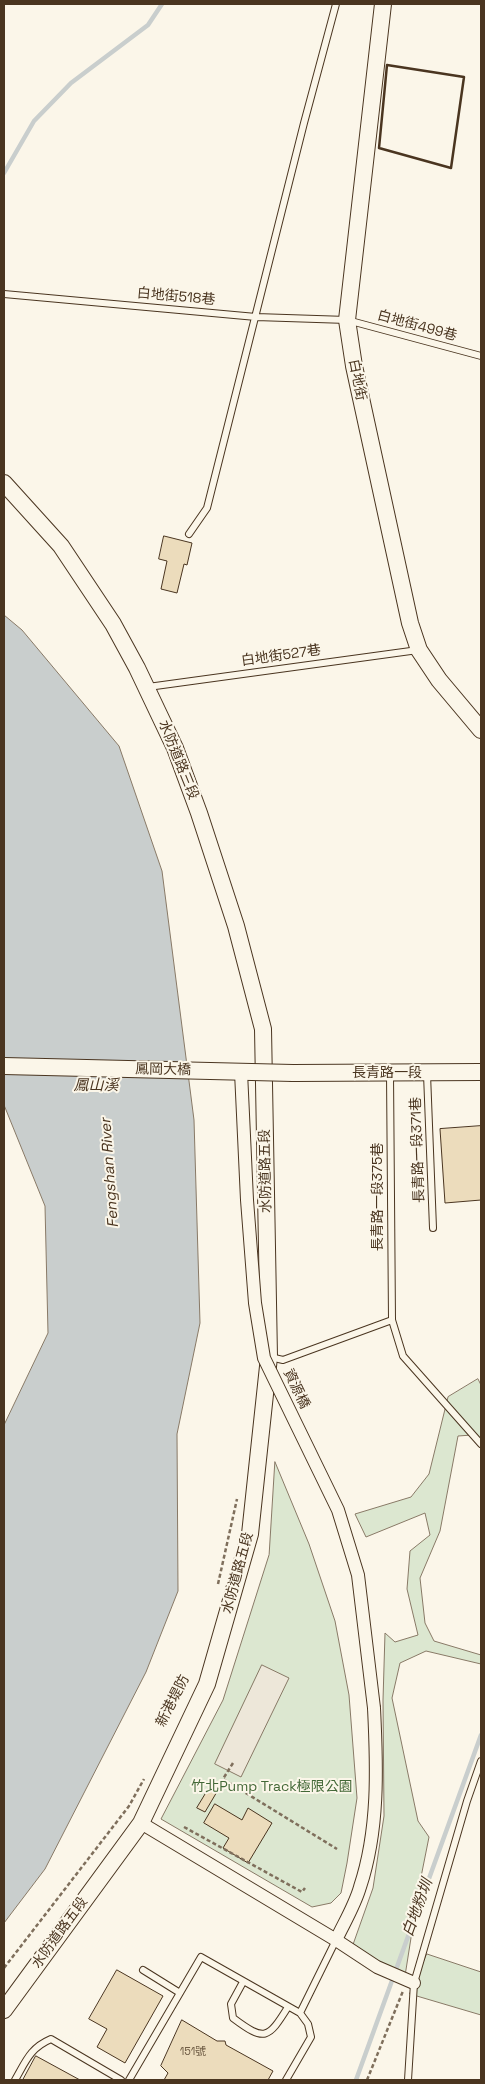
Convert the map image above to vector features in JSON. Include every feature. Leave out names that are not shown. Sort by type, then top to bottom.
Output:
[{"type":"street","name":"白地街","points":[[383,4],[347,320],[354,366],[408,613],[419,650],[439,680],[481,730]]},
{"type":"street","name":"水防道路三段","points":[[4,483],[61,546],[113,624],[147,687],[175,748],[200,812],[236,926],[263,1029],[264,1075]]},
{"type":"street","name":"鳳岡大橋","points":[[4,1066],[293,1073]]},
{"type":"street","name":"資源橋","points":[[241,1072],[246,1200],[255,1303],[264,1358],[338,1510],[358,1575],[374,1708],[377,1761],[374,1821],[360,1888],[336,1940]]},
{"type":"street","name":"長青路一段","points":[[293,1073],[481,1072]]},
{"type":"street","name":"水防道路五段","points":[[4,2010],[141,1823],[207,1684],[250,1534],[269,1357],[264,1075]]},
{"type":"street","points":[[141,1823],[336,1940],[377,1967],[411,1981]]},
{"type":"lane","points":[[189,534],[207,508],[336,4]]},
{"type":"lane","name":"白地街518巷","points":[[4,294],[256,317],[347,320]]},
{"type":"lane","name":"白地街499巷","points":[[347,320],[481,356]]},
{"type":"lane","name":"白地街527巷","points":[[147,687],[419,650]]},
{"type":"lane","name":"長青路一段371巷","points":[[427,1072],[433,1228]]},
{"type":"lane","name":"長青路一段375巷","points":[[390,1073],[392,1320],[403,1356],[481,1444]]},
{"type":"lane","points":[[269,1357],[283,1360],[392,1320]]},
{"type":"lane","points":[[408,2080],[411,1981],[481,1761]]},
{"type":"lane","points":[[300,2013],[336,1940]]},
{"type":"lane","points":[[129,2080],[200,1957],[300,2013],[308,2024],[311,2037],[286,2080]]},
{"type":"lane","points":[[143,1970],[180,1993]]},
{"type":"lane","points":[[243,1982],[231,2004],[233,2018],[258,2034],[267,2034],[276,2027],[288,2007]]},
{"type":"lane","points":[[15,2080],[31,2052],[38,2045],[51,2039],[121,2080]]},
{"type":"path","points":[[217,1591],[238,1496]]},
{"type":"path","points":[[232,1762],[223,1779],[336,1849]]},
{"type":"path","points":[[4,1968],[129,1806],[147,1771]]},
{"type":"path","points":[[184,1826],[302,1892],[305,1888]]},
{"type":"path","points":[[367,2080],[411,1981]]},
{"type":"green space","points":[[478,1379],[481,1385],[481,1447],[472,1435],[458,1436],[440,1531],[420,1578],[425,1623],[434,1641],[481,1655],[481,1664],[426,1651],[400,1663],[392,1698],[418,1821],[429,1837],[405,1976],[350,1953],[373,1888],[384,1816],[383,1700],[385,1633],[395,1642],[418,1635],[407,1589],[410,1551],[430,1535],[425,1513],[366,1537],[355,1514],[411,1497],[429,1474],[448,1397]]},
{"type":"green space","name":"竹北Pump Track極限公園","points":[[275,1462],[309,1544],[335,1621],[349,1695],[357,1798],[347,1863],[341,1893],[331,1903],[312,1907],[161,1819],[223,1700],[269,1555]]},
{"type":"green space","points":[[427,1954],[481,1972],[481,2015],[410,1994]]},
{"type":"shaded area","points":[[262,1665],[289,1678],[241,1777],[215,1764]]},
{"type":"water","name":"鳳山溪","points":[[4,615],[22,630],[119,746],[162,871],[194,1120],[200,1323],[177,1434],[178,1591],[146,1672],[45,1869],[4,1923],[4,1425],[48,1333],[45,1206],[4,1105]]},
{"type":"building","points":[[164,536],[192,543],[187,565],[184,564],[177,593],[161,589],[167,561],[159,559]]},
{"type":"building","points":[[481,1126],[481,1200],[445,1203],[440,1129]]},
{"type":"building","points":[[211,1785],[218,1790],[205,1812],[197,1808]]},
{"type":"building","points":[[215,1804],[242,1820],[248,1808],[272,1823],[248,1863],[223,1848],[229,1838],[204,1823]]},
{"type":"building","points":[[117,1970],[163,1996],[125,2063],[97,2047],[107,2029],[89,2019]]},
{"type":"building","points":[[182,2020],[217,2041],[225,2041],[226,2045],[273,2071],[268,2080],[164,2080],[168,2073],[161,2066]]},
{"type":"building","points":[[36,2056],[80,2080],[23,2080]]},
{"type":"waterway","points":[[4,173],[34,121],[71,83],[148,25],[162,4]]},
{"type":"waterway","name":"白地粉圳","points":[[356,2080],[481,1735]]},
{"type":"wall","points":[[387,65],[464,77],[451,168],[379,148],[387,65]]},
{"type":"water label","name":"Fengshan River","points":[[110,1173]]}]
